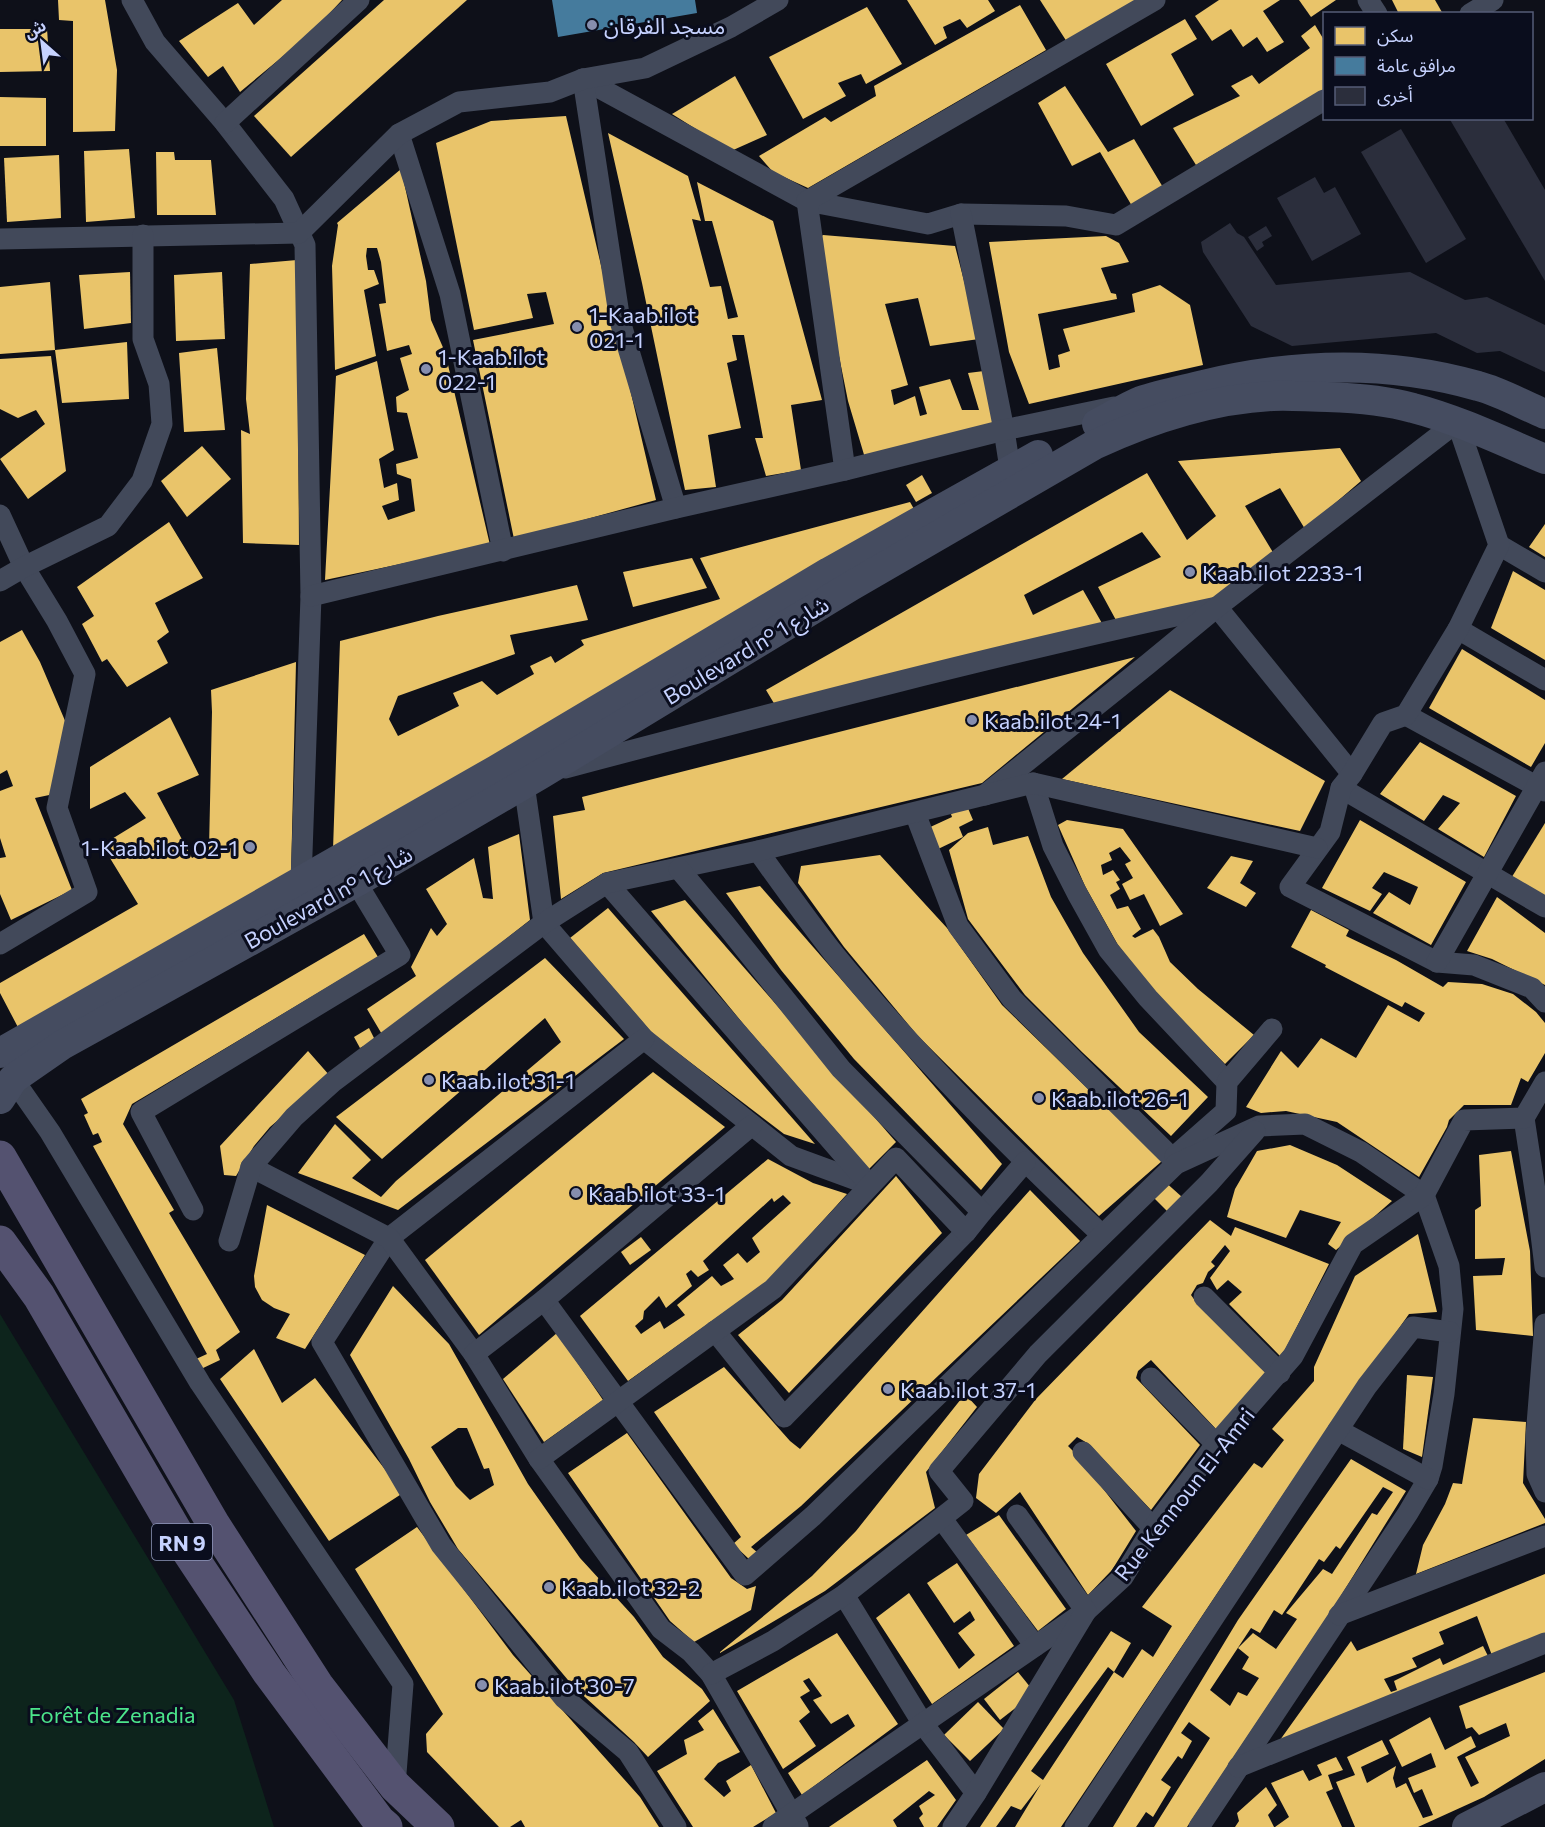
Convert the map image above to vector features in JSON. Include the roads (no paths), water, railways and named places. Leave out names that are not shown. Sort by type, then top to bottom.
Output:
[{"type":"main road","name":"Boulevard n° شارع 1","points":[[0,1053],[496,770],[829,572],[1010,470],[1140,402],[1238,376],[1323,367],[1385,368],[1421,372],[1480,386],[1545,414]]},
{"type":"main road","name":"Boulevard n° شارع 1","points":[[7,1089],[62,1045],[356,882],[532,779],[851,586],[1094,445],[1162,417],[1239,399],[1289,395],[1364,399],[1412,407],[1457,422],[1545,459]]},
{"type":"main road","points":[[0,1157],[214,1525],[317,1685],[395,1786],[438,1827]]},
{"type":"main road","name":"RN 9","points":[[0,1242],[39,1296],[182,1542],[269,1673],[379,1821],[386,1827]]},
{"type":"main road","points":[[1467,1827],[1545,1787]]},
{"type":"street","points":[[132,0],[155,42],[225,123],[284,199],[305,245],[311,596],[301,882]]},
{"type":"street","points":[[225,123],[359,0]]},
{"type":"street","points":[[0,238],[299,233],[399,134],[459,102],[550,92],[583,79],[645,68],[731,27],[778,0]]},
{"type":"street","points":[[807,201],[1155,0]]},
{"type":"street","points":[[1473,12],[1493,0]]},
{"type":"street","points":[[583,79],[807,201],[928,224],[961,214],[1066,216],[1116,225],[1323,101]]},
{"type":"street","points":[[583,79],[620,321],[676,508]]},
{"type":"street","points":[[399,134],[450,294],[503,551]]},
{"type":"street","points":[[807,201],[845,470]]},
{"type":"street","points":[[961,214],[1005,430],[1010,470]]},
{"type":"street","points":[[0,581],[108,526],[142,481],[162,424],[159,384],[143,339],[143,235]]},
{"type":"street","points":[[311,596],[1005,430],[1140,402]]},
{"type":"street","points":[[985,795],[1217,607],[1457,422],[1499,545],[1545,572]]},
{"type":"street","points":[[0,515],[24,567],[57,621],[85,674],[57,808],[87,892],[0,944]]},
{"type":"street","points":[[1499,545],[1458,629],[1406,715],[1383,723],[1347,781],[1330,832],[1290,887],[1437,962],[1474,965],[1532,988],[1545,1002]]},
{"type":"street","points":[[870,1185],[791,1156],[644,1039],[544,923],[532,779],[810,703],[1137,624],[1217,607]]},
{"type":"street","points":[[1217,607],[1347,781],[1487,875],[1545,907]]},
{"type":"street","points":[[1458,629],[1545,681]]},
{"type":"street","points":[[1406,715],[1542,783],[1437,962]]},
{"type":"street","points":[[229,1241],[251,1167],[294,1117],[334,1081],[544,923],[607,883],[758,851],[1033,783],[1317,848]]},
{"type":"street","points":[[1033,783],[1053,846],[1108,950],[1148,998],[1227,1082]]},
{"type":"street","points":[[915,813],[958,926],[1005,990],[1174,1161]]},
{"type":"street","points":[[758,851],[834,954],[906,1038],[1025,1162],[1102,1235]]},
{"type":"street","points":[[679,869],[841,1069],[982,1212]]},
{"type":"street","points":[[193,1210],[141,1112],[400,955],[356,882]]},
{"type":"street","points":[[607,883],[870,1185]]},
{"type":"street","points":[[544,1300],[745,1575],[813,1516],[1226,1111],[1227,1082],[1272,1029]]},
{"type":"street","points":[[644,1039],[389,1238],[322,1342],[441,1545],[564,1698],[628,1752],[676,1827]]},
{"type":"street","points":[[1545,1082],[1524,1118],[1545,1267]]},
{"type":"street","points":[[7,1089],[50,1132],[201,1383],[403,1684],[395,1786]]},
{"type":"street","points":[[1424,1195],[1464,1120],[1524,1118]]},
{"type":"street","points":[[1174,1161],[1259,1126],[1305,1124],[1361,1152],[1424,1195],[1449,1266],[1453,1309],[1444,1394],[1428,1479],[1408,1513],[1199,1827]]},
{"type":"street","points":[[474,1354],[544,1300],[753,1125]]},
{"type":"street","points":[[711,1674],[773,1641],[844,1595],[963,1501],[939,1472],[1038,1354],[1209,1183],[1259,1126]]},
{"type":"street","points":[[539,1459],[773,1288],[896,1158],[966,1232]]},
{"type":"street","points":[[715,1331],[784,1417],[966,1232],[1025,1162]]},
{"type":"street","points":[[251,1167],[389,1238],[474,1354],[539,1459],[661,1629],[691,1652],[711,1674],[795,1821]]},
{"type":"street","name":"Rue Kennoun El-Amri","points":[[773,1827],[795,1821],[923,1724],[1086,1611],[1123,1577],[1153,1528],[1216,1444],[1293,1356],[1353,1244],[1424,1195]]},
{"type":"street","points":[[1204,1297],[1280,1373]]},
{"type":"street","points":[[1545,1324],[1536,1437],[1537,1474],[1545,1492]]},
{"type":"street","points":[[1075,1827],[1367,1386],[1413,1327],[1450,1332]]},
{"type":"street","points":[[1151,1378],[1216,1444]]},
{"type":"street","points":[[1338,1430],[1428,1479]]},
{"type":"street","points":[[1083,1452],[1153,1528]]},
{"type":"street","points":[[952,1827],[976,1793],[1086,1611],[1017,1515]]},
{"type":"street","points":[[942,1519],[1035,1646]]},
{"type":"street","points":[[1339,1616],[1545,1536]]},
{"type":"street","points":[[844,1595],[923,1724],[976,1793]]},
{"type":"street","points":[[1238,1767],[1545,1643]]},
{"type":"place","name":"مسجد الفرقان","points":[[592,25]]},
{"type":"place","name":"1-Kaab.ilot 021-1","points":[[577,327]]},
{"type":"place","name":"1-Kaab.ilot 022-1","points":[[426,369]]},
{"type":"place","name":"Kaab.ilot 2233-1","points":[[1190,572]]},
{"type":"place","name":"Kaab.ilot 24-1","points":[[972,720]]},
{"type":"place","name":"1-Kaab.ilot 02-1","points":[[250,847]]},
{"type":"place","name":"Kaab.ilot 31-1","points":[[429,1080]]},
{"type":"place","name":"Kaab.ilot 26-1","points":[[1039,1098]]},
{"type":"place","name":"Kaab.ilot 33-1","points":[[576,1193]]},
{"type":"place","name":"Kaab.ilot 37-1","points":[[888,1389]]},
{"type":"place","name":"Kaab.ilot 32-2","points":[[549,1587]]},
{"type":"place","name":"Kaab.ilot 30-7","points":[[482,1685]]},
{"type":"park label","name":"Forêt de Zenadia","points":[[112,1714]]}]
